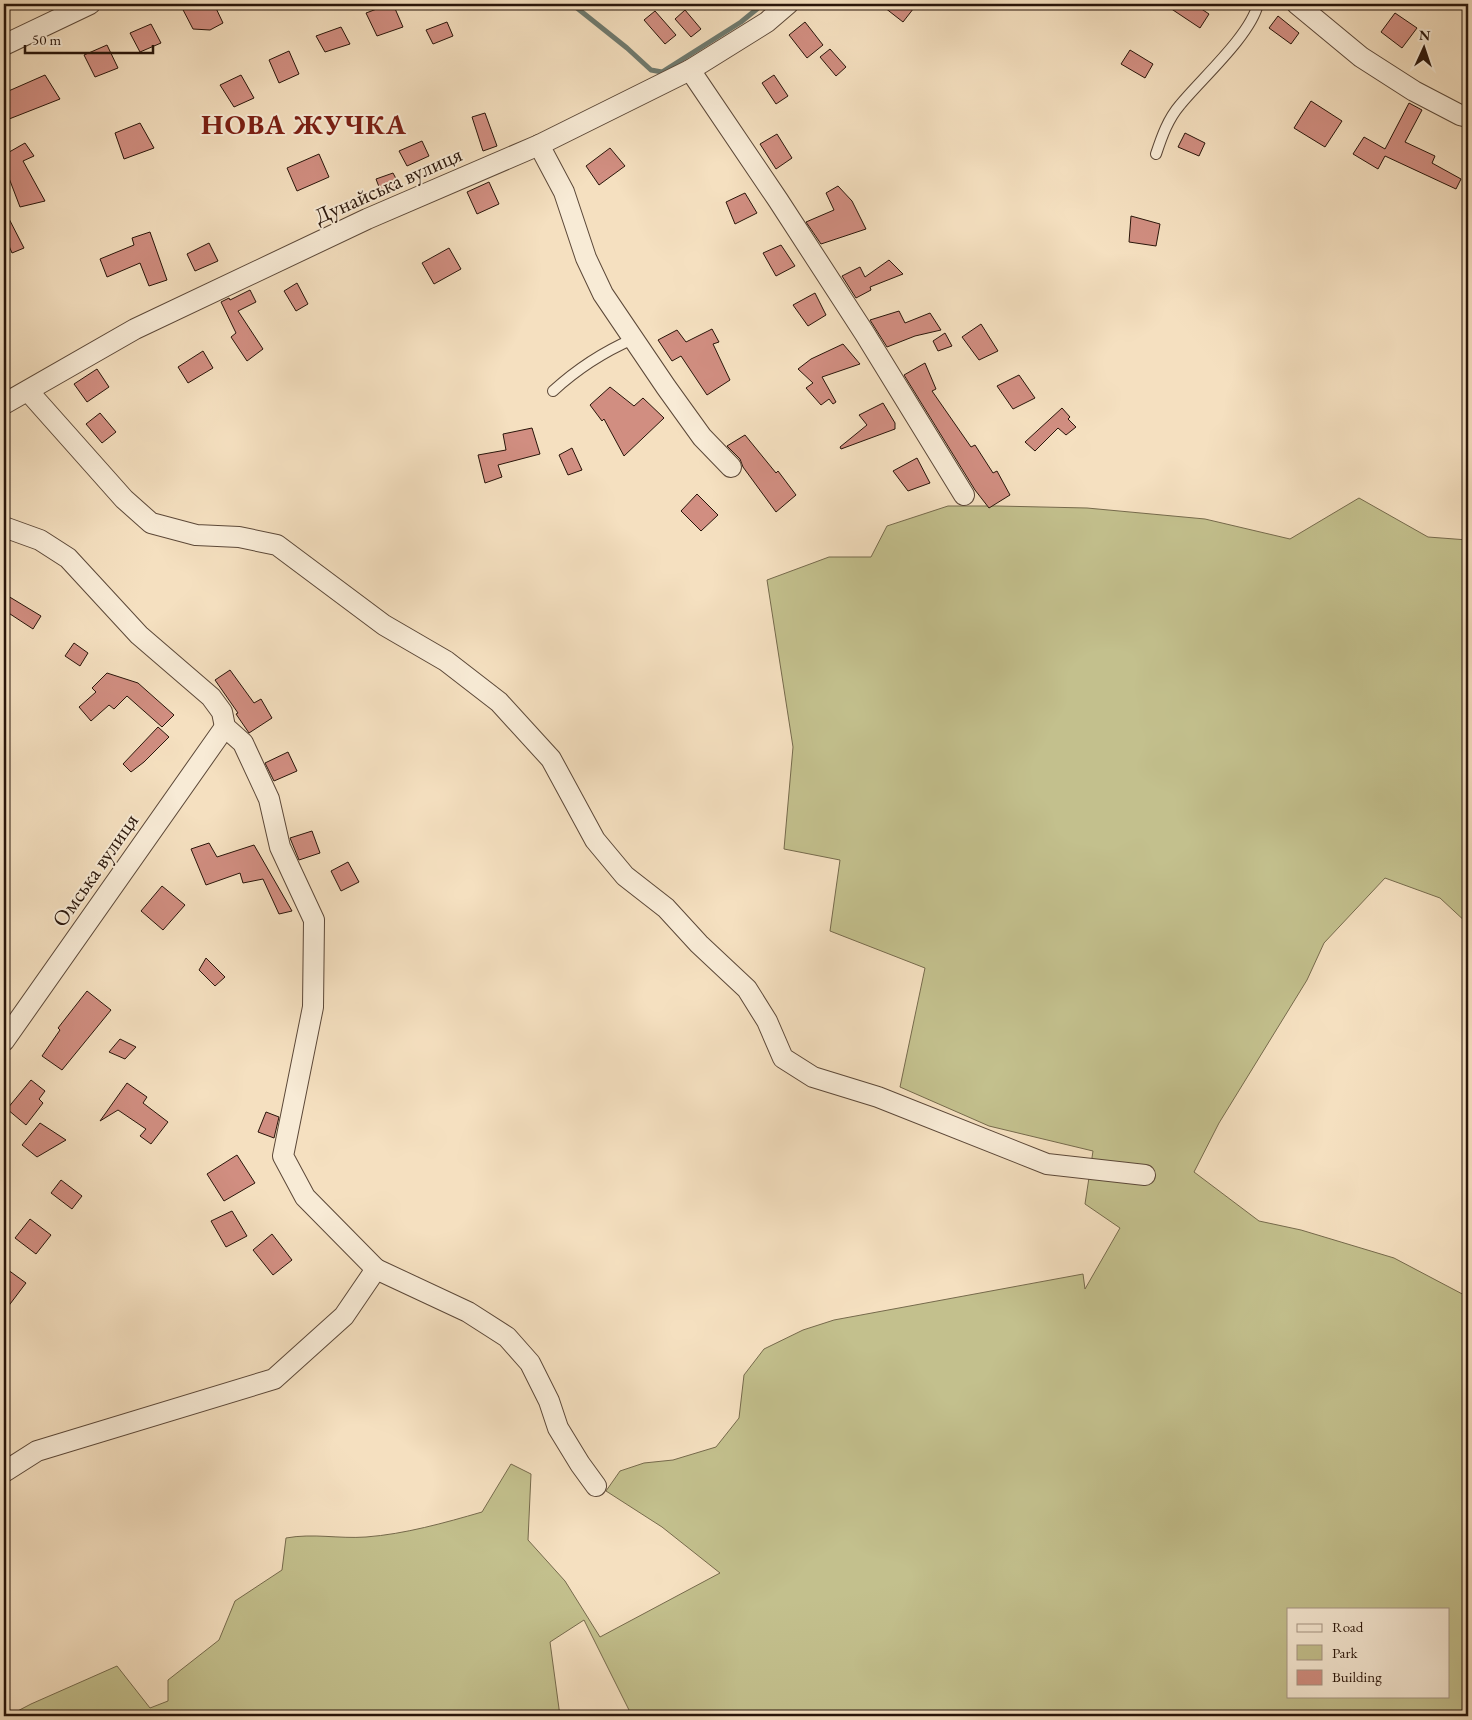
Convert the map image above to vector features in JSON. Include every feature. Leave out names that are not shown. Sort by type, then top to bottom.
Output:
[{"type":"street","points":[[4,45],[90,4]]},
{"type":"street","name":"Дунайська вулиця","points":[[4,404],[135,329],[367,219],[539,145],[690,70],[767,22],[788,4]]},
{"type":"street","points":[[1297,4],[1361,58],[1414,91],[1460,115],[1468,117]]},
{"type":"street","points":[[690,70],[778,200],[865,334],[964,495]]},
{"type":"street","points":[[539,145],[564,192],[586,258],[603,294],[702,436],[730,467]]},
{"type":"street","points":[[28,391],[124,499],[151,523],[196,535],[239,537],[277,546],[384,625],[446,661],[499,702],[550,759],[595,840],[625,876],[666,908],[698,944],[747,989],[767,1021],[783,1058],[813,1077],[878,1097],[1047,1164],[1145,1175]]},
{"type":"street","points":[[4,527],[40,540],[68,558],[138,635],[211,697],[222,712],[225,727],[242,743],[269,799],[280,847],[314,920],[314,1007],[282,1156],[305,1197],[376,1269],[468,1312],[507,1337],[530,1363],[549,1401],[558,1428],[596,1486]]},
{"type":"street","name":"Омська вулиця","points":[[4,1041],[225,727]]},
{"type":"street","points":[[4,1472],[37,1451],[274,1379],[344,1316],[376,1269]]},
{"type":"lane","points":[[1156,154],[1164,130],[1178,106],[1239,38],[1258,4]]},
{"type":"lane","points":[[553,392],[568,377],[590,361],[613,347],[633,339]]},
{"type":"green space","points":[[1359,498],[1428,537],[1468,540],[1468,924],[1440,898],[1385,878],[1324,943],[1307,980],[1219,1123],[1194,1172],[1259,1221],[1301,1230],[1394,1258],[1468,1297],[1468,1716],[632,1716],[584,1620],[550,1642],[560,1716],[8,1716],[117,1666],[150,1708],[168,1701],[168,1680],[219,1640],[235,1601],[282,1570],[286,1538],[306,1536],[381,1536],[424,1528],[482,1512],[511,1464],[531,1474],[528,1540],[565,1581],[600,1637],[720,1573],[662,1527],[606,1491],[620,1471],[644,1463],[673,1460],[716,1447],[739,1418],[744,1375],[764,1349],[803,1330],[834,1320],[1083,1274],[1085,1289],[1120,1228],[1085,1204],[1093,1151],[989,1126],[900,1087],[925,968],[830,931],[840,860],[784,849],[793,747],[767,580],[829,557],[871,557],[887,526],[948,506],[1087,508],[1205,519],[1290,539]]},
{"type":"building","points":[[180,4],[214,4],[223,23],[210,30],[193,29]]},
{"type":"building","points":[[393,4],[403,27],[377,36],[366,13]]},
{"type":"building","points":[[880,4],[917,4],[903,22]]},
{"type":"building","points":[[1164,4],[1194,4],[1209,14],[1200,28]]},
{"type":"building","points":[[685,10],[701,29],[691,37],[675,19]]},
{"type":"building","points":[[655,11],[676,35],[665,44],[644,20]]},
{"type":"building","points":[[1395,13],[1417,28],[1402,48],[1381,32]]},
{"type":"building","points":[[1278,16],[1299,33],[1291,44],[1269,28]]},
{"type":"building","points":[[447,22],[453,36],[433,44],[426,30]]},
{"type":"building","points":[[805,22],[823,45],[807,58],[789,35]]},
{"type":"building","points":[[151,24],[161,43],[140,52],[130,33]]},
{"type":"building","points":[[341,27],[350,44],[325,52],[316,36]]},
{"type":"building","points":[[107,45],[118,68],[95,77],[84,55]]},
{"type":"building","points":[[830,49],[846,67],[836,76],[820,57]]},
{"type":"building","points":[[1130,50],[1153,64],[1145,78],[1121,64]]},
{"type":"building","points":[[289,51],[299,74],[279,83],[269,60]]},
{"type":"building","points":[[45,75],[60,99],[4,121],[4,93]]},
{"type":"building","points":[[241,75],[254,98],[234,107],[220,85]]},
{"type":"building","points":[[774,75],[788,96],[776,104],[762,83]]},
{"type":"building","points":[[1311,101],[1342,121],[1325,147],[1294,128]]},
{"type":"building","points":[[1409,103],[1422,110],[1405,142],[1435,156],[1432,163],[1461,179],[1456,189],[1385,156],[1378,169],[1353,154],[1364,137],[1385,149]]},
{"type":"building","points":[[485,113],[497,146],[483,151],[472,117]]},
{"type":"building","points":[[140,123],[154,148],[124,159],[115,133]]},
{"type":"building","points":[[1185,133],[1205,143],[1199,156],[1178,147]]},
{"type":"building","points":[[777,134],[792,158],[776,169],[760,144]]},
{"type":"building","points":[[422,141],[429,156],[407,166],[399,151]]},
{"type":"building","points":[[25,143],[34,156],[23,161],[45,201],[20,207],[4,165],[4,155]]},
{"type":"building","points":[[610,148],[625,166],[599,185],[586,166]]},
{"type":"building","points":[[319,154],[329,177],[297,191],[287,168]]},
{"type":"building","points":[[393,173],[400,186],[381,192],[376,179]]},
{"type":"building","points":[[489,182],[499,204],[477,214],[467,192]]},
{"type":"building","points":[[838,186],[852,201],[866,229],[821,244],[806,222],[834,210],[826,193]]},
{"type":"building","points":[[745,193],[757,213],[735,224],[726,202]]},
{"type":"building","points":[[4,211],[24,248],[12,253],[4,234]]},
{"type":"building","points":[[1131,216],[1160,224],[1156,246],[1129,242]]},
{"type":"building","points":[[150,232],[167,280],[149,286],[140,263],[107,277],[100,259],[134,245],[132,238]]},
{"type":"building","points":[[209,243],[218,261],[195,271],[187,254]]},
{"type":"building","points":[[781,245],[795,266],[776,276],[763,253]]},
{"type":"building","points":[[449,248],[461,269],[434,284],[422,263]]},
{"type":"building","points":[[889,260],[903,274],[870,287],[871,290],[856,298],[842,276],[860,267],[865,277]]},
{"type":"building","points":[[297,283],[308,304],[296,311],[284,291]]},
{"type":"building","points":[[250,290],[256,302],[238,311],[263,349],[247,361],[231,337],[236,333],[221,302],[229,298],[230,300]]},
{"type":"building","points":[[815,293],[826,315],[808,326],[793,305]]},
{"type":"building","points":[[899,311],[905,323],[930,313],[941,330],[915,336],[887,347],[870,320]]},
{"type":"building","points":[[981,324],[998,351],[979,360],[962,337]]},
{"type":"building","points":[[712,329],[719,342],[713,344],[730,380],[707,395],[681,356],[672,361],[658,340],[677,330],[686,342]]},
{"type":"building","points":[[945,333],[952,346],[938,351],[933,341]]},
{"type":"building","points":[[843,344],[860,364],[822,377],[836,402],[833,404],[829,399],[821,405],[806,388],[813,383],[798,369],[811,359]]},
{"type":"building","points":[[203,351],[213,368],[188,383],[178,367]]},
{"type":"building","points":[[925,363],[936,389],[932,391],[971,447],[975,445],[993,473],[997,471],[1010,495],[989,508],[975,490],[904,375]]},
{"type":"building","points":[[97,369],[109,387],[87,402],[74,384]]},
{"type":"building","points":[[1019,375],[1035,398],[1013,409],[997,386]]},
{"type":"building","points":[[610,387],[634,406],[643,398],[664,418],[624,456],[604,419],[602,421],[590,405]]},
{"type":"building","points":[[883,403],[895,423],[895,429],[841,449],[840,447],[867,425],[859,415]]},
{"type":"building","points":[[1062,408],[1070,417],[1068,419],[1076,427],[1066,435],[1058,428],[1035,451],[1025,442]]},
{"type":"building","points":[[100,413],[116,432],[102,443],[86,424]]},
{"type":"building","points":[[532,428],[540,454],[498,465],[502,477],[485,483],[478,455],[506,450],[503,434]]},
{"type":"building","points":[[745,435],[776,473],[778,471],[796,495],[776,512],[743,467],[740,459],[727,446]]},
{"type":"building","points":[[572,448],[582,470],[568,475],[559,455]]},
{"type":"building","points":[[917,458],[930,483],[908,491],[893,471]]},
{"type":"building","points":[[697,494],[718,515],[701,531],[681,511]]},
{"type":"building","points":[[8,596],[41,616],[33,629],[4,610],[4,603]]},
{"type":"building","points":[[74,643],[88,653],[80,666],[65,656]]},
{"type":"building","points":[[230,670],[254,703],[261,699],[272,718],[249,733],[236,714],[238,713],[215,680]]},
{"type":"building","points":[[107,673],[138,683],[174,715],[162,727],[127,696],[114,709],[109,705],[91,721],[79,707],[96,692],[92,688]]},
{"type":"building","points":[[158,727],[169,737],[131,772],[123,764]]},
{"type":"building","points":[[288,752],[297,771],[274,781],[265,763]]},
{"type":"building","points":[[312,831],[320,853],[299,860],[290,838]]},
{"type":"building","points":[[209,843],[217,857],[254,845],[292,911],[279,914],[263,879],[243,883],[240,873],[206,885],[191,849]]},
{"type":"building","points":[[348,862],[359,882],[341,891],[331,871]]},
{"type":"building","points":[[162,886],[185,905],[163,930],[141,911]]},
{"type":"building","points":[[206,958],[225,977],[215,986],[199,970]]},
{"type":"building","points":[[87,991],[111,1010],[62,1070],[42,1056],[60,1030],[58,1028]]},
{"type":"building","points":[[120,1039],[136,1047],[125,1059],[109,1052]]},
{"type":"building","points":[[31,1080],[45,1091],[39,1099],[43,1103],[26,1125],[7,1109]]},
{"type":"building","points":[[127,1083],[147,1097],[143,1103],[168,1122],[151,1144],[140,1136],[146,1129],[118,1110],[100,1121]]},
{"type":"building","points":[[266,1112],[279,1117],[274,1138],[258,1132]]},
{"type":"building","points":[[40,1123],[66,1140],[37,1157],[22,1145]]},
{"type":"building","points":[[237,1155],[255,1183],[224,1201],[207,1174]]},
{"type":"building","points":[[61,1180],[82,1196],[72,1209],[51,1193]]},
{"type":"building","points":[[232,1211],[247,1236],[226,1247],[211,1221]]},
{"type":"building","points":[[30,1219],[51,1235],[36,1254],[15,1238]]},
{"type":"building","points":[[272,1234],[292,1260],[273,1275],[253,1250]]},
{"type":"building","points":[[4,1267],[26,1283],[4,1312]]},
{"type":"waterway","points":[[572,4],[651,70],[662,72],[741,22],[763,4]]},
{"type":"district","name":"НОВА ЖУЧКА","points":[[304,124]]}]
